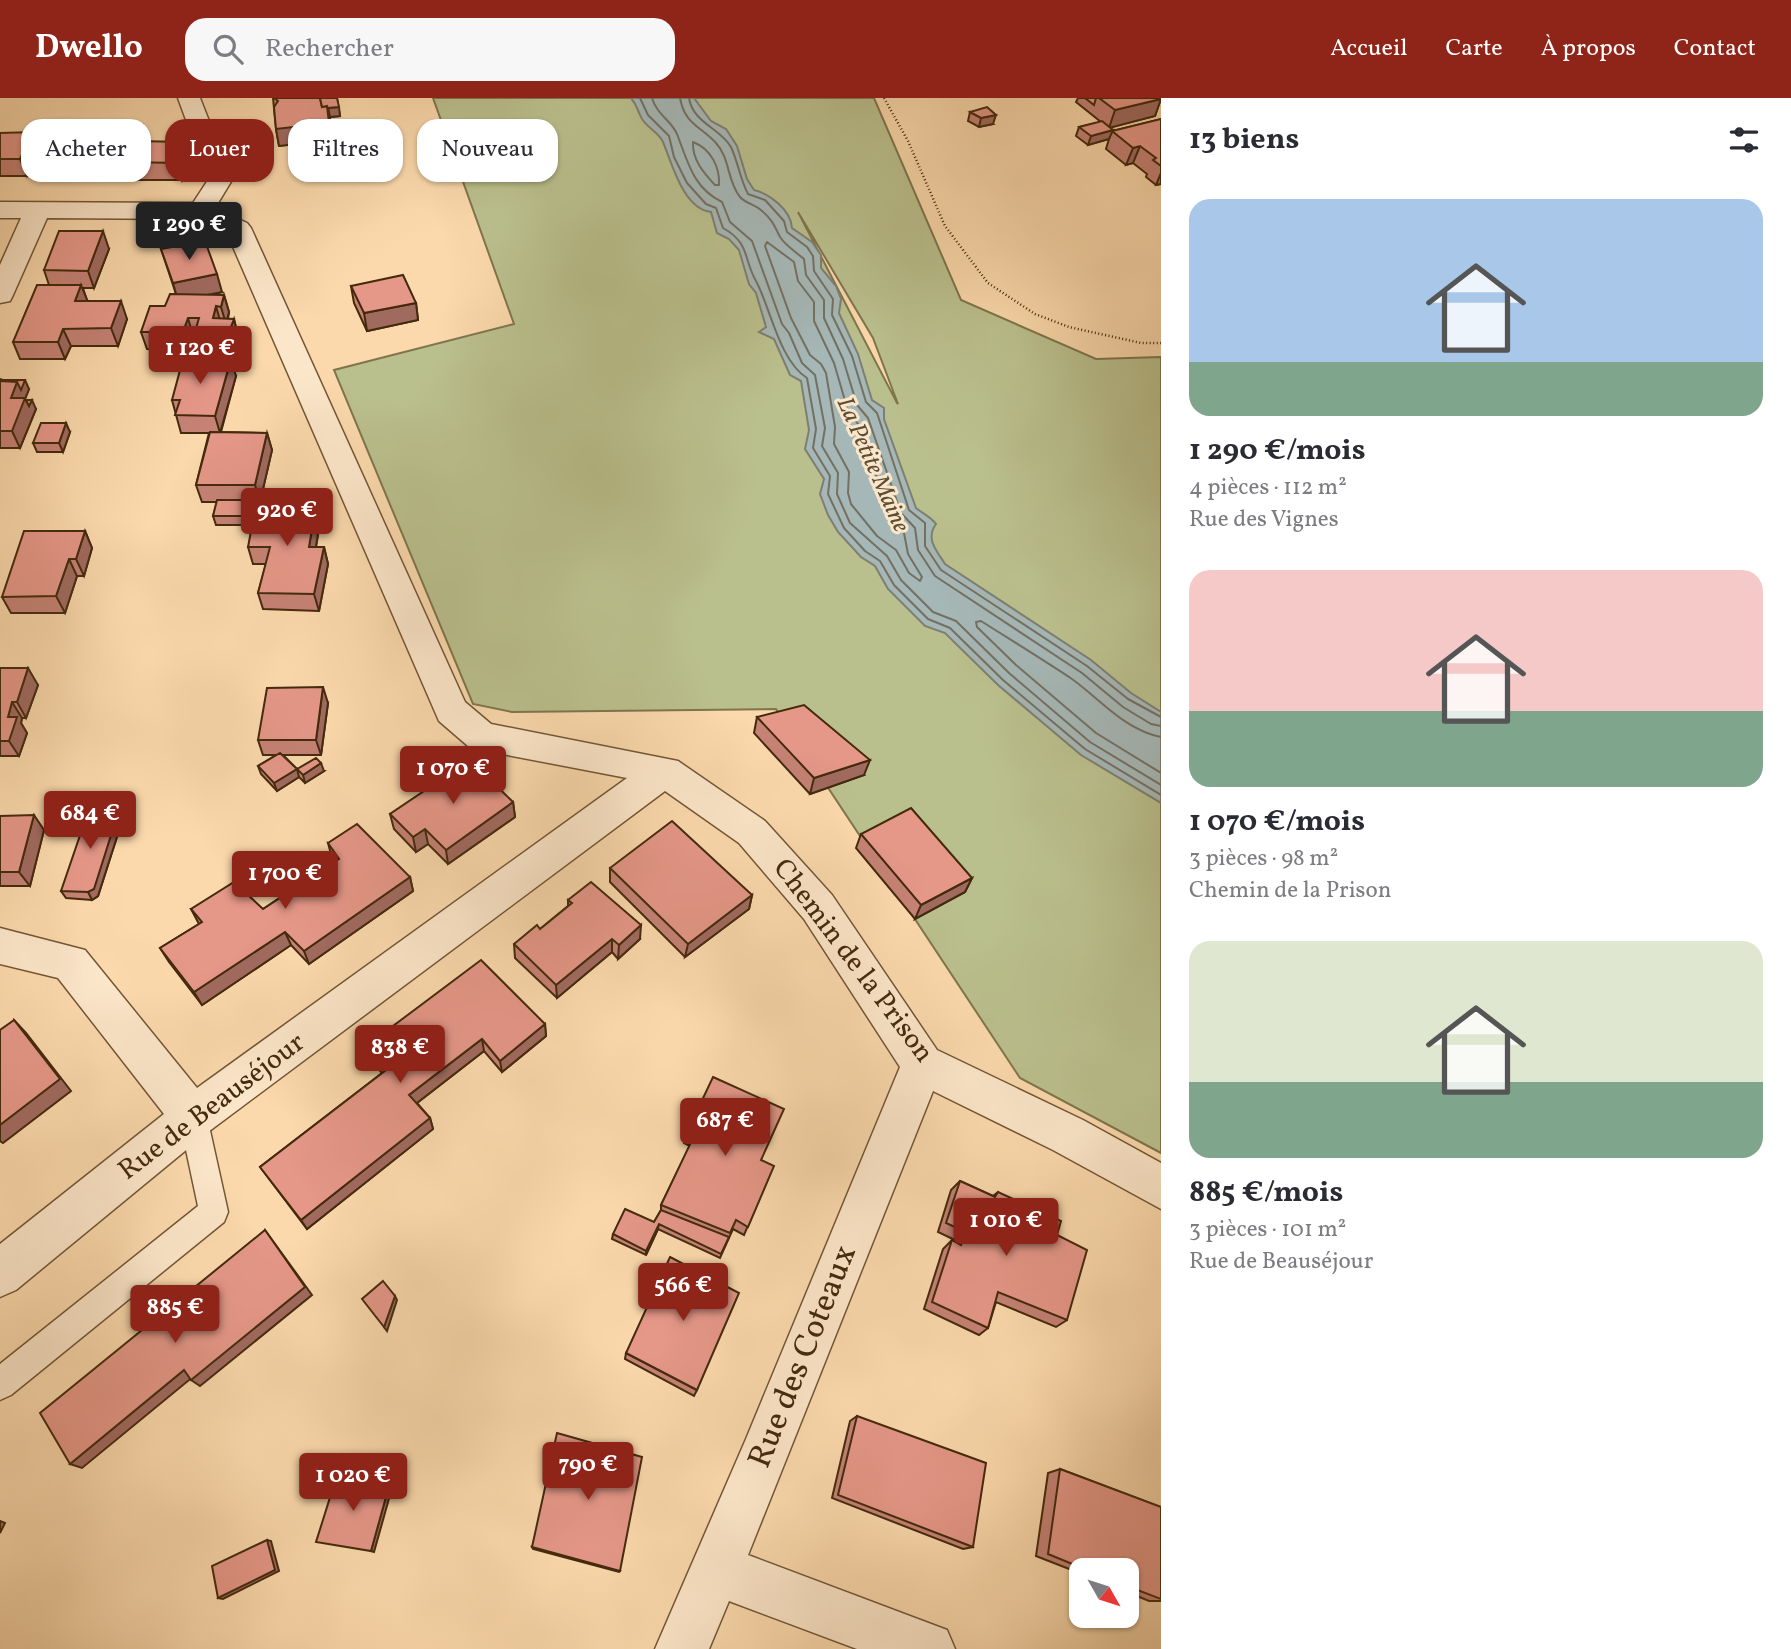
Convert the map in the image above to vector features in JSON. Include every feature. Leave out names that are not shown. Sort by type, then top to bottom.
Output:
[{"type":"street","points":[[0,211],[201,211],[220,180],[189,98]]},
{"type":"street","points":[[0,295],[37,211]]},
{"type":"street","name":"Chemin de la Prison","points":[[201,211],[238,228],[451,710],[481,736],[665,771],[752,832],[818,907],[922,1064],[1068,1135],[1161,1187]]},
{"type":"street","name":"Rue de Beauséjour","points":[[0,1274],[193,1117],[665,771]]},
{"type":"street","points":[[0,946],[71,963],[193,1117]]},
{"type":"street","name":"Rue des Coteaux","points":[[682,1649],[717,1570],[922,1064]]},
{"type":"street","points":[[717,1570],[928,1649]]},
{"type":"lane","points":[[0,1384],[214,1212],[193,1117]]},
{"type":"path","points":[[884,98],[908,141],[945,226],[988,283],[1035,314],[1069,327],[1141,343],[1161,343]]},
{"type":"green space","points":[[433,98],[874,98],[961,300],[1096,359],[1161,357],[1161,1153],[1020,1078],[776,709],[512,712],[473,704],[334,370],[514,324],[463,182],[558,182],[558,119],[441,119]],"holes":[[[798,212],[873,338],[898,404]]]},
{"type":"water","name":"La Petite Maine","points":[[631,98],[694,98],[711,121],[726,129],[737,146],[747,179],[754,190],[779,204],[788,215],[792,228],[812,242],[821,255],[821,268],[836,286],[841,299],[839,313],[858,354],[872,400],[884,408],[884,419],[916,508],[936,524],[932,535],[933,545],[945,564],[1091,660],[1131,693],[1161,712],[1161,803],[1081,755],[998,685],[945,633],[925,626],[888,589],[875,566],[861,557],[838,532],[820,494],[824,479],[805,449],[809,430],[801,381],[790,375],[774,339],[759,332],[766,327],[739,250],[729,239],[717,233],[711,212],[701,209],[686,194],[661,138],[643,121]]},
{"type":"building","points":[[274,98],[320,98],[322,107],[327,106],[329,119],[288,119],[288,128],[276,129],[274,107],[278,101]]},
{"type":"building","points":[[320,98],[337,98],[339,107],[328,108],[329,114],[327,106],[322,107]]},
{"type":"building","points":[[1085,98],[1096,98],[1094,105]]},
{"type":"building","points":[[1099,98],[1161,98],[1161,99],[1115,110]]},
{"type":"building","points":[[987,107],[996,115],[981,118],[970,112]]},
{"type":"building","points":[[1161,119],[1161,166],[1153,160],[1156,158],[1140,146],[1133,148],[1112,131]]},
{"type":"building","points":[[1102,121],[1113,130],[1091,136],[1079,127]]},
{"type":"building","points":[[21,132],[20,159],[0,159],[0,133]]},
{"type":"building","points":[[151,141],[165,142],[165,163],[151,162]]},
{"type":"building","points":[[59,231],[103,231],[88,271],[44,270]]},
{"type":"building","points":[[205,241],[217,274],[173,283],[161,249]]},
{"type":"building","points":[[403,275],[416,303],[364,313],[351,286]]},
{"type":"building","points":[[37,285],[81,285],[75,301],[121,301],[111,328],[63,329],[58,342],[13,342]]},
{"type":"building","points":[[170,294],[224,295],[221,307],[216,306],[213,318],[234,319],[229,332],[195,332],[199,318],[188,318],[183,332],[141,332],[150,306],[165,306]]},
{"type":"building","points":[[183,359],[231,359],[215,416],[175,415],[180,400],[172,400]]},
{"type":"building","points":[[0,380],[25,380],[21,390],[17,382]]},
{"type":"building","points":[[0,381],[17,382],[11,398],[25,398],[12,431],[0,431]]},
{"type":"building","points":[[41,423],[66,423],[59,443],[33,443]]},
{"type":"building","points":[[210,432],[267,433],[255,485],[196,485]]},
{"type":"building","points":[[217,500],[253,500],[249,513],[242,513],[242,516],[213,516]]},
{"type":"building","points":[[256,505],[316,505],[309,547],[324,547],[314,594],[258,593],[270,547],[248,547]]},
{"type":"building","points":[[24,531],[85,531],[76,559],[69,559],[56,596],[2,597]]},
{"type":"building","points":[[0,668],[28,668],[17,702],[12,702],[8,717],[17,717],[9,741],[0,741]]},
{"type":"building","points":[[323,687],[316,740],[258,740],[267,688]]},
{"type":"building","points":[[804,705],[870,760],[814,778],[757,717]]},
{"type":"building","points":[[280,753],[297,769],[274,783],[258,766]]},
{"type":"building","points":[[316,758],[321,763],[303,775],[297,769]]},
{"type":"building","points":[[470,760],[513,802],[446,850],[425,829],[413,837],[390,814]]},
{"type":"building","points":[[911,808],[972,878],[921,905],[861,834]]},
{"type":"building","points":[[89,809],[119,810],[94,889],[88,892],[61,891]]},
{"type":"building","points":[[34,815],[19,872],[0,872],[0,816]]},
{"type":"building","points":[[672,821],[752,895],[688,944],[610,868]]},
{"type":"building","points":[[357,824],[410,877],[304,951],[285,932],[194,992],[160,948],[202,922],[191,909],[234,882],[263,909],[339,859],[328,843]]},
{"type":"building","points":[[591,882],[641,925],[619,945],[612,939],[556,985],[514,944],[537,925],[540,929],[572,903],[568,900]]},
{"type":"building","points":[[481,960],[545,1024],[500,1061],[482,1039],[409,1095],[430,1118],[301,1220],[260,1167],[386,1070],[365,1047]]},
{"type":"building","points":[[14,1020],[60,1079],[0,1125],[0,1030]]},
{"type":"building","points":[[713,1077],[784,1109],[761,1160],[774,1166],[748,1227],[736,1220],[730,1233],[661,1205],[694,1136],[687,1132]]},
{"type":"building","points":[[960,1181],[995,1197],[998,1192],[1061,1221],[1057,1235],[1087,1250],[1067,1320],[998,1292],[988,1328],[932,1302],[952,1240],[961,1245],[966,1232],[946,1223]]},
{"type":"building","points":[[625,1209],[654,1222],[661,1210],[729,1237],[721,1254],[659,1224],[646,1251],[613,1234]]},
{"type":"building","points":[[265,1230],[305,1287],[191,1380],[184,1370],[70,1464],[40,1413]]},
{"type":"building","points":[[670,1257],[739,1293],[697,1390],[626,1353]]},
{"type":"building","points":[[383,1281],[395,1296],[384,1327],[362,1299]]},
{"type":"building","points":[[857,1416],[986,1463],[973,1547],[838,1495]]},
{"type":"building","points":[[557,1433],[642,1457],[620,1571],[532,1547]]},
{"type":"building","points":[[1060,1469],[1161,1507],[1161,1599],[1139,1591],[1139,1558],[1069,1558],[1069,1563],[1048,1554]]},
{"type":"building","points":[[338,1472],[389,1486],[371,1551],[316,1542]]},
{"type":"building","points":[[267,1540],[275,1570],[218,1598],[212,1566]]}]
